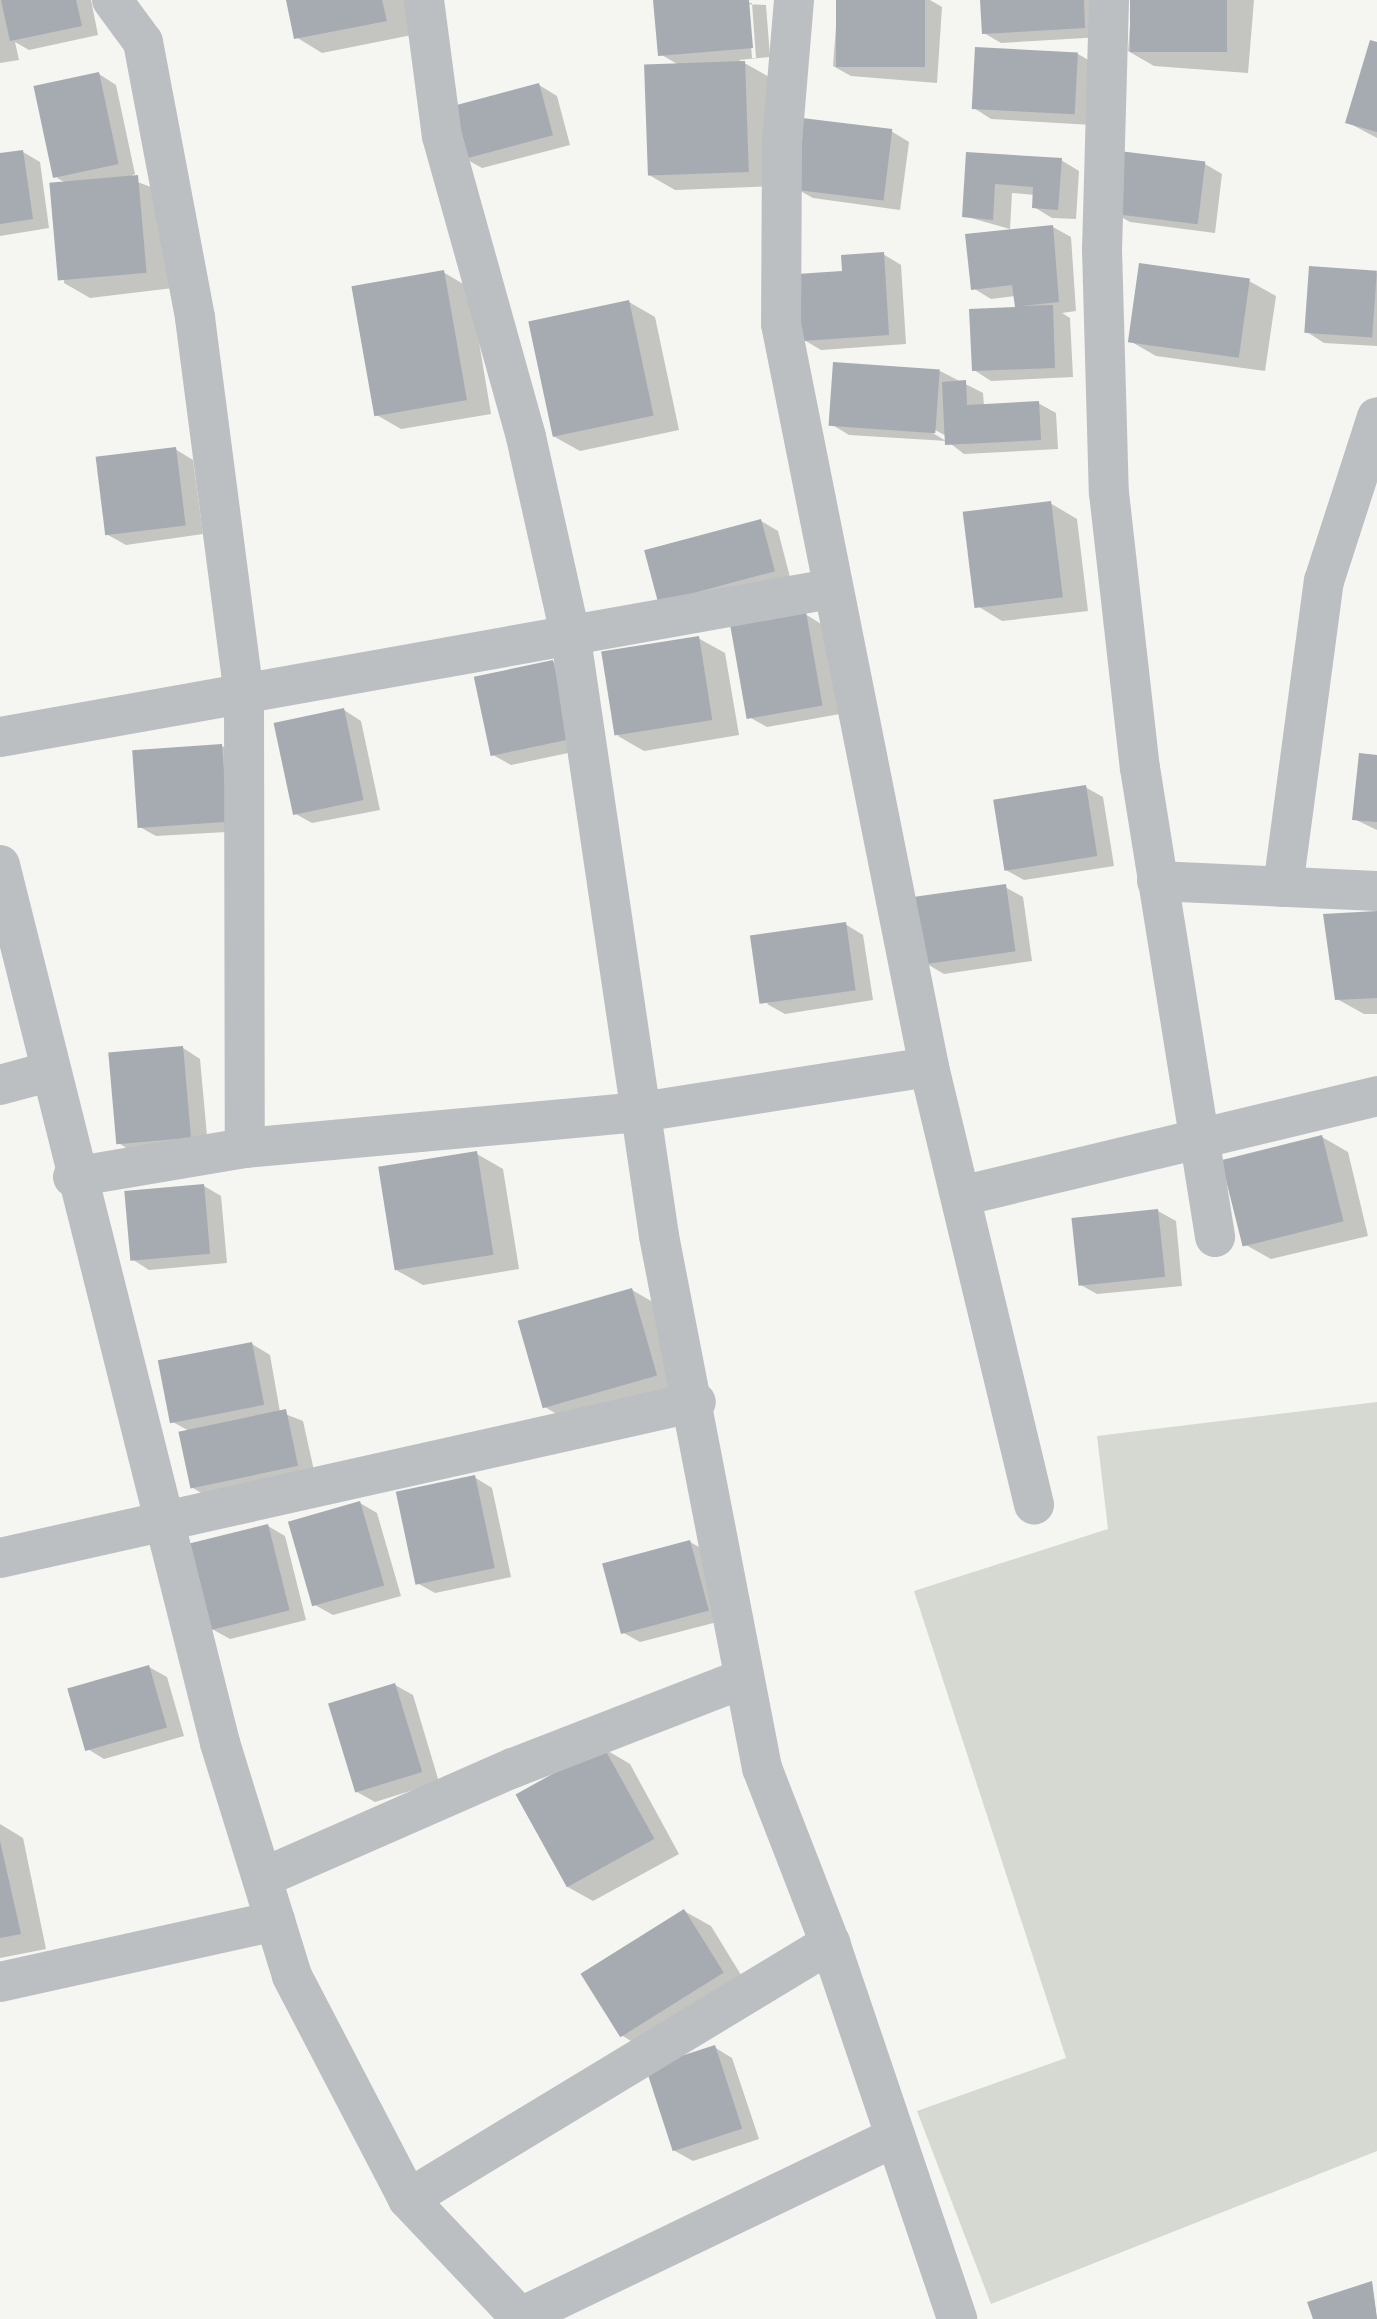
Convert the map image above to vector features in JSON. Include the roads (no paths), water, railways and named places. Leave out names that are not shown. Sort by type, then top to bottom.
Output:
[{"type":"street","points":[[112,0],[143,42],[190,287],[244,695],[245,1148]]},
{"type":"street","points":[[424,0],[442,136],[526,437],[571,639],[641,1112],[696,1402],[743,1679],[762,1768],[830,1943],[957,2319]]},
{"type":"street","points":[[794,0],[782,142],[781,324],[830,589],[929,1067],[1034,1505]]},
{"type":"street","points":[[1109,0],[1102,249],[1109,493],[1157,881],[1215,1237]]},
{"type":"street","points":[[1283,887],[1324,581],[1377,417]]},
{"type":"street","points":[[0,737],[571,639],[830,589]]},
{"type":"street","points":[[0,865],[73,1177],[275,1921],[292,1976],[408,2199],[522,2318],[895,2137]]},
{"type":"street","points":[[1157,881],[1377,891]]},
{"type":"street","points":[[73,1177],[245,1148],[641,1112],[929,1067]]},
{"type":"street","points":[[0,1085],[48,1072]]},
{"type":"street","points":[[961,1196],[1199,1134],[1377,1096]]},
{"type":"street","points":[[0,1558],[696,1402]]},
{"type":"street","points":[[262,1878],[513,1768],[743,1679]]},
{"type":"street","points":[[0,1982],[275,1921]]},
{"type":"street","points":[[408,2199],[830,1943]]}]
